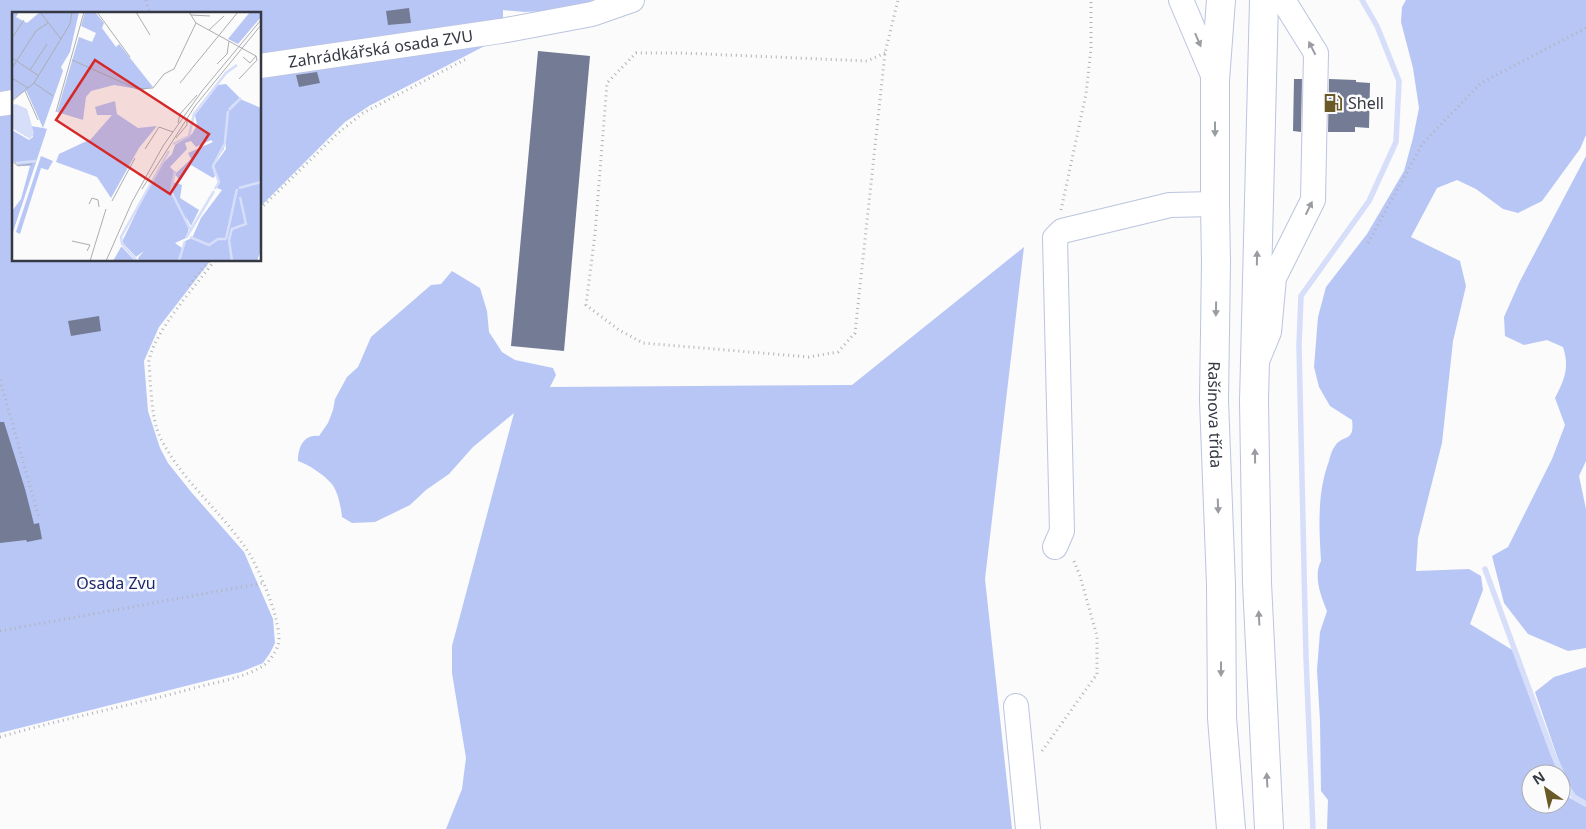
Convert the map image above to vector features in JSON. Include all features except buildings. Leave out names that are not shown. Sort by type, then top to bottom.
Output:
[{"type":"main road","name":"Rašínova třída","points":[[1221,0],[1216,80],[1214,400],[1221,586],[1222,718],[1231,829]]},
{"type":"main road","points":[[1264,0],[1255,368],[1257,582],[1269,829]]},
{"type":"street","name":"Zahrádkářská osada ZVU","points":[[261,66],[502,31],[592,14],[632,0]]},
{"type":"street","points":[[1181,0],[1216,80]]},
{"type":"street","points":[[1255,368],[1269,332],[1274,278],[1313,200],[1316,52],[1283,0]]},
{"type":"street","points":[[1059,540],[1055,238],[1062,230],[1170,205],[1215,204]]},
{"type":"street","points":[[1016,706],[1028,829]]},
{"type":"path","points":[[885,53],[867,61],[682,53],[636,54],[607,84],[595,234],[586,305],[619,330],[643,343],[809,357],[838,352],[855,333],[885,53],[898,0]]},
{"type":"path","points":[[1055,238],[1086,94],[1091,48],[1091,0]]},
{"type":"path","points":[[1368,243],[1423,143],[1481,84],[1586,28]]},
{"type":"path","points":[[261,208],[338,133],[363,113],[469,58]]},
{"type":"path","points":[[189,285],[209,261]]},
{"type":"path","points":[[0,737],[241,675],[264,666],[273,656],[279,644],[277,618],[248,551],[182,473],[160,438],[152,409],[149,361],[156,341],[213,261]]},
{"type":"path","points":[[0,380],[40,518]]},
{"type":"path","points":[[1022,778],[1097,674],[1097,636],[1080,576],[1059,540]]},
{"type":"path","points":[[0,631],[263,583]]},
{"type":"green space","name":"Osada Zvu","points":[[0,0],[618,0],[566,10],[525,12],[503,10],[503,25],[500,38],[369,106],[345,122],[261,206],[261,12],[12,12],[12,261],[210,261],[159,327],[144,361],[148,411],[160,448],[168,463],[244,552],[273,619],[275,643],[263,663],[241,672],[0,733]]},
{"type":"green space","points":[[1406,0],[1586,0],[1586,135],[1580,149],[1542,201],[1518,213],[1503,209],[1476,189],[1457,180],[1437,188],[1411,237],[1460,261],[1466,286],[1453,341],[1442,443],[1418,538],[1416,571],[1469,569],[1481,576],[1483,590],[1470,624],[1514,651],[1555,764],[1521,764],[1521,814],[1571,814],[1571,799],[1586,807],[1586,829],[1327,829],[1328,800],[1321,791],[1317,670],[1320,632],[1327,611],[1320,593],[1318,579],[1321,561],[1320,510],[1322,485],[1331,453],[1338,442],[1348,437],[1352,432],[1352,420],[1330,406],[1319,387],[1314,367],[1318,317],[1326,287],[1367,234],[1404,171],[1413,138],[1419,108],[1413,68],[1401,22],[1402,7]]},
{"type":"green space","points":[[1586,156],[1586,461],[1579,476],[1586,509],[1586,648],[1568,651],[1528,634],[1504,603],[1492,556],[1508,547],[1552,459],[1565,425],[1555,398],[1566,368],[1563,347],[1547,340],[1524,345],[1505,336],[1504,317],[1520,281]]},
{"type":"green space","points":[[1024,247],[985,579],[1012,829],[446,829],[462,789],[466,758],[452,673],[452,646],[514,413],[473,447],[449,474],[426,490],[410,505],[375,522],[352,523],[342,517],[340,504],[331,483],[316,470],[298,461],[298,456],[303,442],[309,437],[319,436],[328,423],[335,399],[347,377],[358,367],[371,337],[431,285],[441,284],[452,271],[480,288],[487,311],[489,332],[502,352],[515,360],[553,368],[556,375],[550,387],[852,385]]},
{"type":"green space","points":[[1586,667],[1586,802],[1573,794],[1571,789],[1571,764],[1560,764],[1535,692],[1554,677]]},
{"type":"waterway","points":[[1313,829],[1306,657],[1299,345],[1301,296],[1369,201],[1396,142],[1399,81],[1377,26],[1362,0]]},
{"type":"waterway","points":[[1485,569],[1553,754],[1568,788],[1574,797],[1586,804]]},
{"type":"place","name":"Shell","points":[[1333,103]]}]
